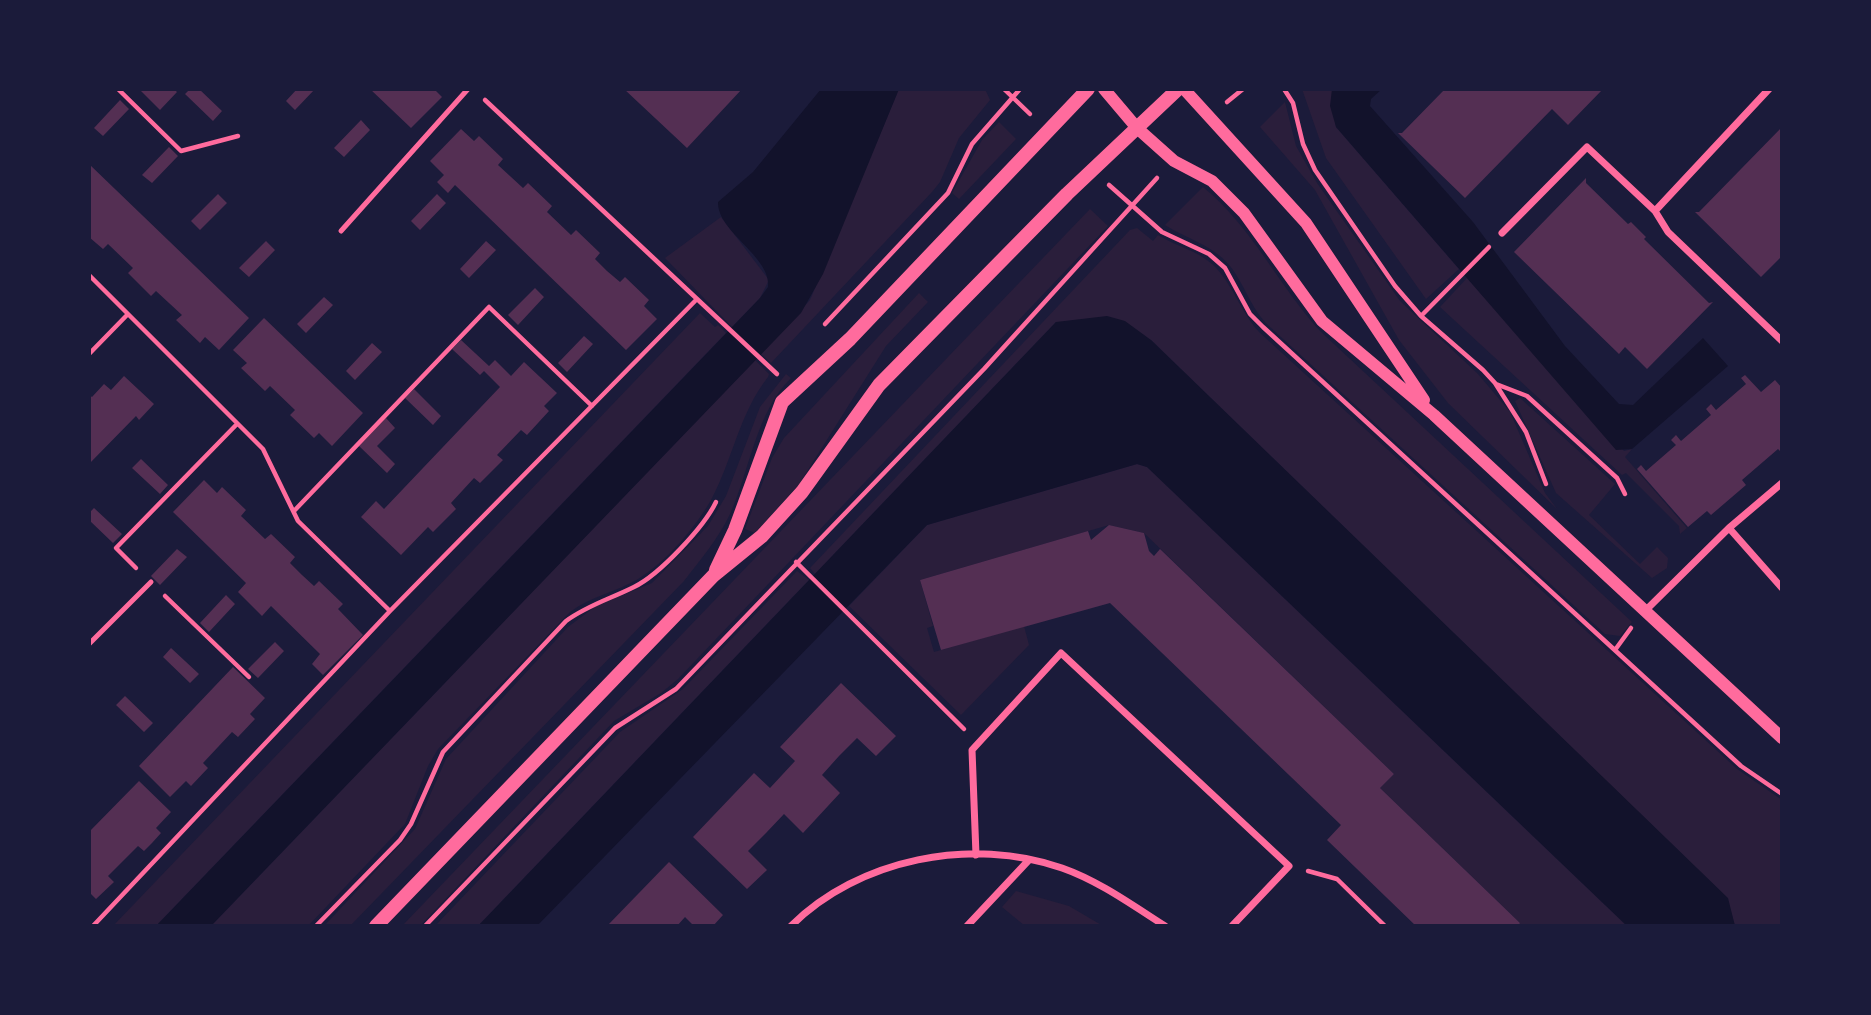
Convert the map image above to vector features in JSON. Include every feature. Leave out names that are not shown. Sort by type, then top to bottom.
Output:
[{"type":"main road","points":[[714,575],[735,530],[782,401],[850,339],[1088,89]]},
{"type":"main road","points":[[376,926],[714,575],[762,536],[802,492],[879,385],[1178,89]]},
{"type":"street","points":[[1104,89],[1136,128],[1174,161],[1212,181],[1244,213],[1322,321],[1434,415],[1782,738]]},
{"type":"street","points":[[1184,89],[1306,223],[1434,415]]},
{"type":"street","points":[[1655,211],[1769,89]]},
{"type":"street","points":[[1502,233],[1587,147],[1655,211],[1668,232],[1782,341]]},
{"type":"street","points":[[1644,612],[1729,528],[1782,483]]},
{"type":"street","points":[[1729,528],[1782,588]]},
{"type":"street","points":[[975,855],[971,760],[977,743],[1061,653],[1289,866],[1232,926]]},
{"type":"street","points":[[791,926],[837,888],[866,875],[907,862],[975,855],[1059,867],[1089,879],[1165,926]]},
{"type":"street","points":[[967,926],[1028,861]]},
{"type":"lane","points":[[341,230],[468,89]]},
{"type":"lane","points":[[89,644],[151,582]]},
{"type":"path","points":[[118,89],[181,151],[238,136]]},
{"type":"path","points":[[1004,89],[1013,97]]},
{"type":"path","points":[[816,334],[948,193],[972,144],[1020,89]]},
{"type":"path","points":[[1284,89],[1293,103],[1303,144],[1315,170],[1395,286],[1420,316],[1495,383],[1526,432],[1549,488]]},
{"type":"path","points":[[483,99],[778,375]]},
{"type":"path","points":[[425,926],[615,728],[676,689],[984,369],[1132,206],[1162,232],[1209,254],[1225,268],[1250,314],[1263,327],[1741,766],[1782,794]]},
{"type":"path","points":[[1420,316],[1502,233]]},
{"type":"path","points":[[89,275],[263,449],[298,521],[390,611]]},
{"type":"path","points":[[93,926],[390,611],[697,299]]},
{"type":"path","points":[[294,511],[489,307],[592,406]]},
{"type":"path","points":[[89,354],[128,314]]},
{"type":"path","points":[[769,384],[788,365]]},
{"type":"path","points":[[1495,383],[1527,396],[1618,478],[1625,494]]},
{"type":"path","points":[[237,424],[116,548],[249,677]]},
{"type":"path","points":[[316,926],[400,840],[411,824],[443,752],[471,722],[566,621],[586,607],[635,587],[652,575],[701,523],[717,499]]},
{"type":"path","points":[[796,562],[977,743]]},
{"type":"path","points":[[1289,866],[1337,879],[1385,926]]},
{"type":"shaded area","points":[[821,89],[899,89],[823,274],[801,313],[211,926],[156,926],[760,298],[768,287],[767,276],[762,265],[726,224],[718,202],[753,172]]},
{"type":"shaded area","points":[[899,89],[985,89],[990,100],[959,138],[940,182],[932,192],[771,363],[761,354],[810,300]]},
{"type":"shaded area","points":[[1302,89],[1332,89],[1336,127],[1459,269],[1426,299],[1326,158]]},
{"type":"shaded area","points":[[1332,89],[1382,89],[1371,99],[1370,106],[1473,222],[1565,346],[1619,404],[1633,405],[1703,338],[1728,366],[1632,449],[1616,450],[1336,127],[1330,106]]},
{"type":"shaded area","points":[[1285,102],[1296,146],[1317,183],[1400,301],[1478,374],[1510,412],[1545,493],[1557,509],[1448,403],[1399,340],[1315,190],[1260,127]]},
{"type":"shaded area","points":[[999,122],[1016,139],[959,199],[952,193],[982,140]]},
{"type":"shaded area","points":[[1203,187],[1236,220],[1320,331],[1632,622],[1620,636],[1605,634],[1269,326],[1223,259],[1208,247],[1165,225]]},
{"type":"shaded area","points":[[1090,209],[1108,226],[678,679],[661,693],[614,721],[420,926],[402,926]]},
{"type":"shaded area","points":[[721,217],[769,280],[760,298],[732,327],[665,258]]},
{"type":"shaded area","points":[[1137,228],[1153,241],[1158,235],[1212,264],[1225,279],[1259,332],[1737,769],[1782,800],[1782,926],[1735,926],[1727,898],[1151,340],[1056,322],[815,574],[810,568],[1130,230]]},
{"type":"shaded area","points":[[1467,278],[1624,451],[1632,449],[1625,457],[1687,528],[1680,534],[1679,526],[1626,473],[1622,475],[1440,307]]},
{"type":"shaded area","points":[[919,293],[928,302],[886,346],[799,484],[755,533],[745,529],[772,458],[784,438]]},
{"type":"shaded area","points":[[700,313],[726,333],[156,926],[113,926]]},
{"type":"shaded area","points":[[1107,316],[1125,321],[1151,340],[1728,898],[1735,926],[1627,926],[1147,467],[1137,464],[927,525],[537,926],[478,926],[1056,322]]},
{"type":"shaded area","points":[[755,360],[769,374],[768,377],[743,421],[711,500],[697,522],[669,554],[638,579],[570,612],[438,749],[428,766],[405,824],[308,926],[211,926]]},
{"type":"shaded area","points":[[786,374],[791,378],[779,392],[762,424],[730,514],[715,540],[684,581],[350,926],[324,926],[415,829],[446,759],[568,627],[596,606],[652,583],[708,526],[726,496],[760,407]]},
{"type":"shaded area","points":[[1520,398],[1615,484],[1589,515],[1640,564],[1657,547],[1668,558],[1667,568],[1652,578],[1556,493],[1515,401]]},
{"type":"shaded area","points":[[1137,464],[1147,467],[1627,926],[1518,926],[1520,923],[1380,788],[1394,774],[1144,533],[1109,525],[920,580],[933,626],[927,628],[934,652],[1024,626],[1029,645],[961,715],[849,606],[927,525]]},
{"type":"shaded area","points":[[797,571],[809,580],[478,926],[435,926],[620,732],[683,689]]},
{"type":"shaded area","points":[[1016,891],[1069,906],[1103,926],[1025,926],[1002,907]]},
{"type":"building","points":[[139,89],[174,89],[177,92],[160,110]]},
{"type":"building","points":[[190,89],[199,89],[222,111],[213,121],[185,94]]},
{"type":"building","points":[[297,89],[315,89],[295,110],[286,101]]},
{"type":"building","points":[[370,89],[434,89],[442,97],[411,128]]},
{"type":"building","points":[[624,89],[742,89],[687,148]]},
{"type":"building","points":[[1445,89],[1603,89],[1568,125],[1552,109],[1465,198],[1398,133],[1402,133]]},
{"type":"building","points":[[120,100],[129,109],[103,136],[94,128]]},
{"type":"building","points":[[361,120],[370,130],[344,157],[334,148]]},
{"type":"building","points":[[1782,127],[1782,256],[1761,277],[1695,212],[1699,212]]},
{"type":"building","points":[[461,129],[474,141],[479,136],[503,159],[498,165],[523,188],[528,183],[552,206],[547,212],[571,235],[576,230],[600,253],[595,259],[607,271],[620,282],[625,277],[649,300],[644,306],[657,319],[626,350],[455,185],[448,193],[437,182],[444,175],[430,161]]},
{"type":"building","points":[[169,147],[178,156],[152,183],[142,175]]},
{"type":"building","points":[[89,164],[249,318],[219,350],[205,337],[200,343],[176,320],[182,315],[156,291],[151,296],[128,273],[133,268],[108,244],[103,249],[89,237]]},
{"type":"building","points":[[1586,178],[1586,183],[1628,224],[1631,222],[1646,237],[1644,239],[1709,303],[1713,302],[1647,369],[1625,347],[1619,354],[1514,252]]},
{"type":"building","points":[[218,194],[227,203],[200,230],[191,221]]},
{"type":"building","points":[[437,194],[446,203],[420,230],[411,221]]},
{"type":"building","points":[[266,241],[275,250],[249,277],[239,268]]},
{"type":"building","points":[[486,241],[496,250],[469,278],[460,269]]},
{"type":"building","points":[[535,288],[544,297],[518,325],[508,315]]},
{"type":"building","points":[[324,297],[333,305],[306,333],[297,324]]},
{"type":"building","points":[[264,318],[363,413],[332,446],[319,433],[314,438],[290,415],[295,410],[270,386],[265,391],[241,368],[247,363],[233,350]]},
{"type":"building","points":[[584,336],[593,344],[567,372],[558,363]]},
{"type":"building","points":[[461,340],[489,366],[495,360],[511,376],[524,362],[557,393],[544,406],[549,411],[527,435],[521,430],[497,455],[503,460],[480,483],[474,478],[451,503],[456,509],[433,532],[428,527],[401,555],[361,517],[376,501],[384,509],[500,387],[484,371],[480,375],[452,349]]},
{"type":"building","points":[[372,343],[382,352],[355,380],[346,371]]},
{"type":"building","points":[[1745,375],[1761,392],[1775,380],[1782,388],[1782,453],[1778,449],[1742,480],[1746,485],[1711,515],[1707,511],[1688,527],[1637,469],[1641,465],[1646,471],[1676,445],[1671,440],[1676,435],[1681,441],[1711,415],[1706,409],[1711,404],[1716,410],[1746,384],[1741,378]]},
{"type":"building","points":[[124,376],[154,404],[139,420],[136,416],[89,464],[89,395],[92,397],[104,384],[111,390]]},
{"type":"building","points":[[414,389],[441,416],[433,425],[405,398]]},
{"type":"building","points":[[386,418],[395,428],[377,446],[395,464],[387,473],[359,446]]},
{"type":"building","points":[[141,459],[168,485],[160,494],[132,468]]},
{"type":"building","points":[[204,480],[217,493],[222,487],[246,510],[241,516],[265,539],[271,534],[295,557],[290,563],[314,586],[319,581],[343,604],[338,609],[363,635],[323,675],[312,664],[320,654],[271,606],[262,616],[238,592],[246,583],[173,512]]},
{"type":"building","points":[[94,508],[122,534],[113,543],[89,520],[89,513]]},
{"type":"building","points":[[1109,525],[1144,533],[1149,551],[1154,556],[1160,549],[1394,774],[1380,788],[1520,923],[1518,926],[1416,926],[1327,840],[1341,825],[1110,603],[941,650],[920,580],[1088,531],[1091,540]]},
{"type":"building","points":[[177,549],[187,557],[160,585],[151,576]]},
{"type":"building","points":[[226,595],[235,604],[209,632],[200,623]]},
{"type":"building","points":[[275,642],[284,651],[258,678],[248,669]]},
{"type":"building","points":[[171,648],[199,674],[190,683],[163,657]]},
{"type":"building","points":[[233,667],[265,698],[250,714],[255,719],[238,737],[232,732],[203,763],[208,768],[191,786],[186,781],[170,797],[139,766]]},
{"type":"building","points":[[841,683],[896,736],[876,756],[857,738],[839,756],[822,775],[840,793],[803,833],[784,814],[748,851],[767,870],[747,889],[693,837],[754,773],[770,788],[795,761],[780,747]]},
{"type":"building","points":[[125,696],[153,723],[144,732],[116,705]]},
{"type":"building","points":[[139,781],[171,812],[156,828],[161,833],[144,851],[138,846],[108,876],[114,882],[96,899],[91,894],[89,896],[89,832]]},
{"type":"building","points":[[669,862],[723,915],[713,926],[694,926],[685,917],[677,926],[607,926]]}]
